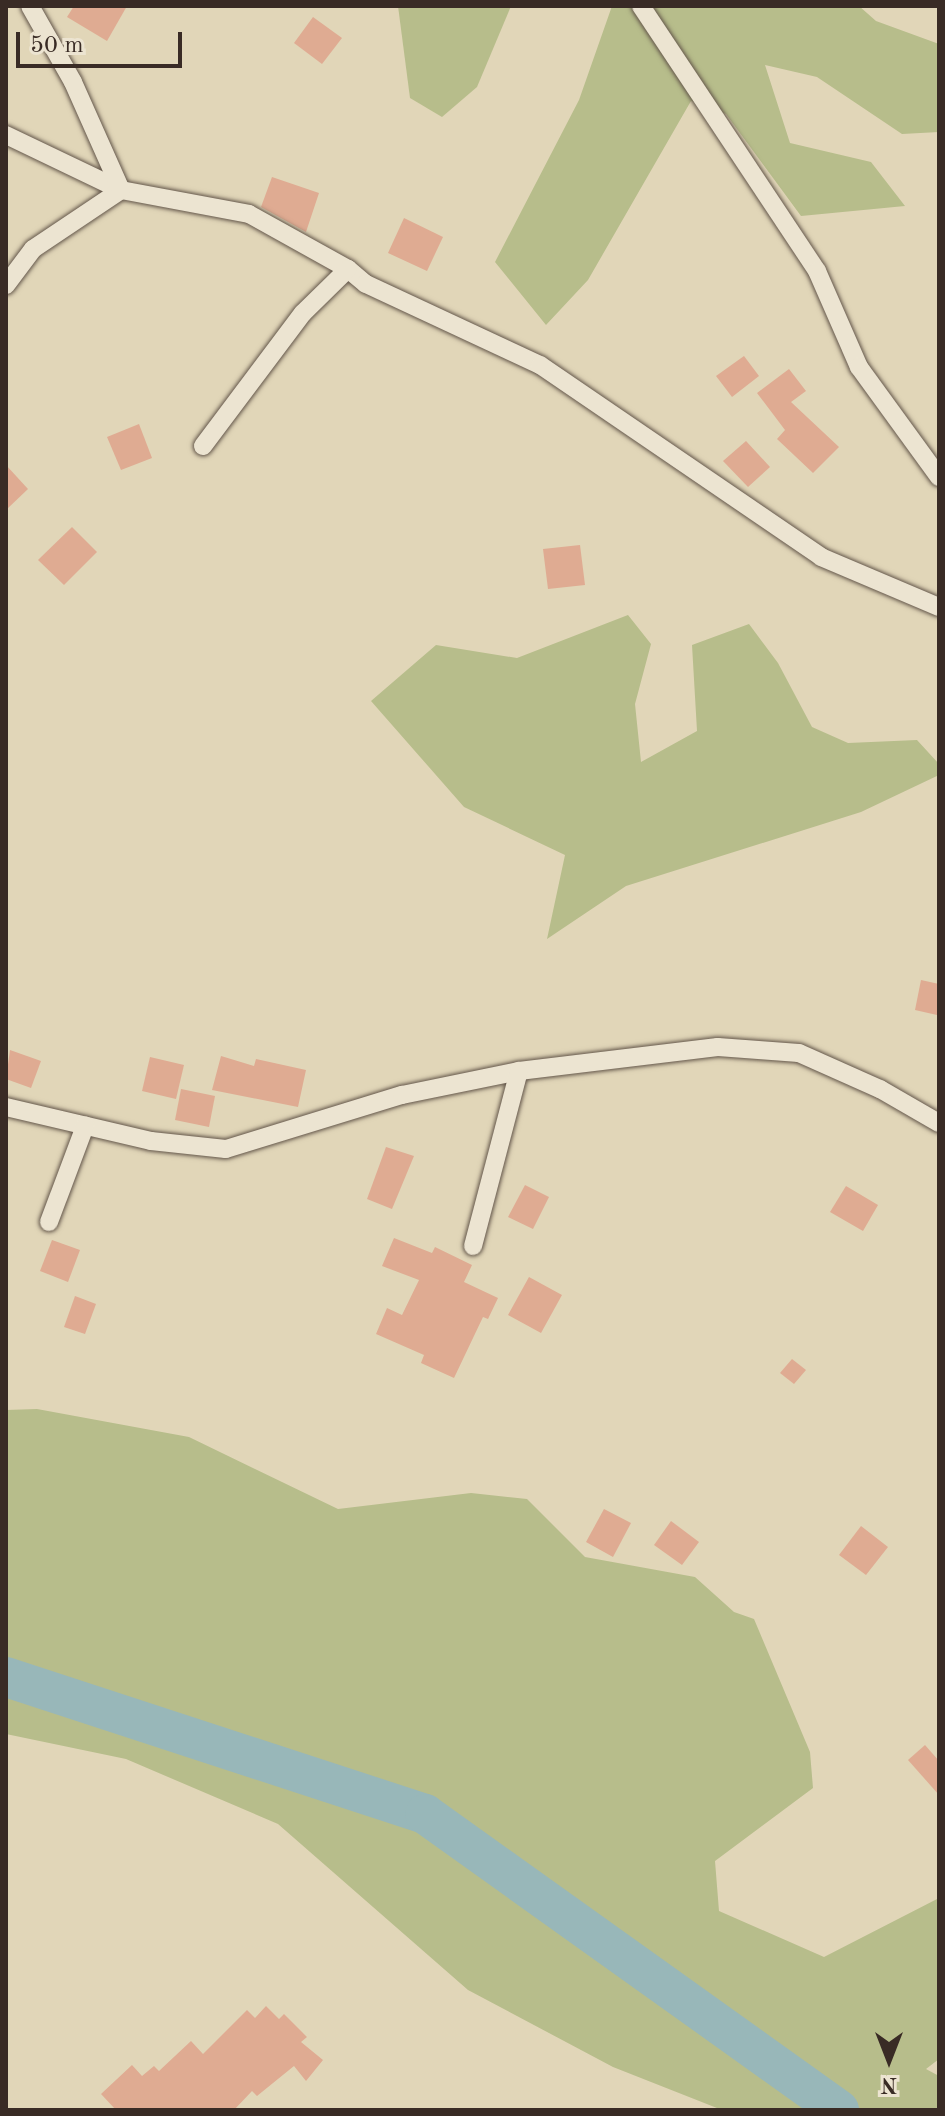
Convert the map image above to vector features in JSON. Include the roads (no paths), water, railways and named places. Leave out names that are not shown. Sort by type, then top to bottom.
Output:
[{"type":"street","points":[[30,6],[73,82],[121,190]]},
{"type":"street","points":[[641,6],[817,271],[859,367],[939,477]]},
{"type":"street","points":[[6,135],[121,190],[249,214],[348,269],[366,284],[540,365],[821,557],[939,607]]},
{"type":"street","points":[[6,285],[33,249],[121,190]]},
{"type":"street","points":[[203,446],[303,313],[348,269]]},
{"type":"street","points":[[6,1107],[151,1141],[226,1149],[402,1095],[519,1071],[718,1047],[799,1053],[880,1089],[939,1123]]},
{"type":"street","points":[[473,1246],[519,1071]]},
{"type":"street","points":[[49,1222],[85,1126]]},
{"type":"waterway","points":[[6,1677],[425,1814],[839,2110]]}]
